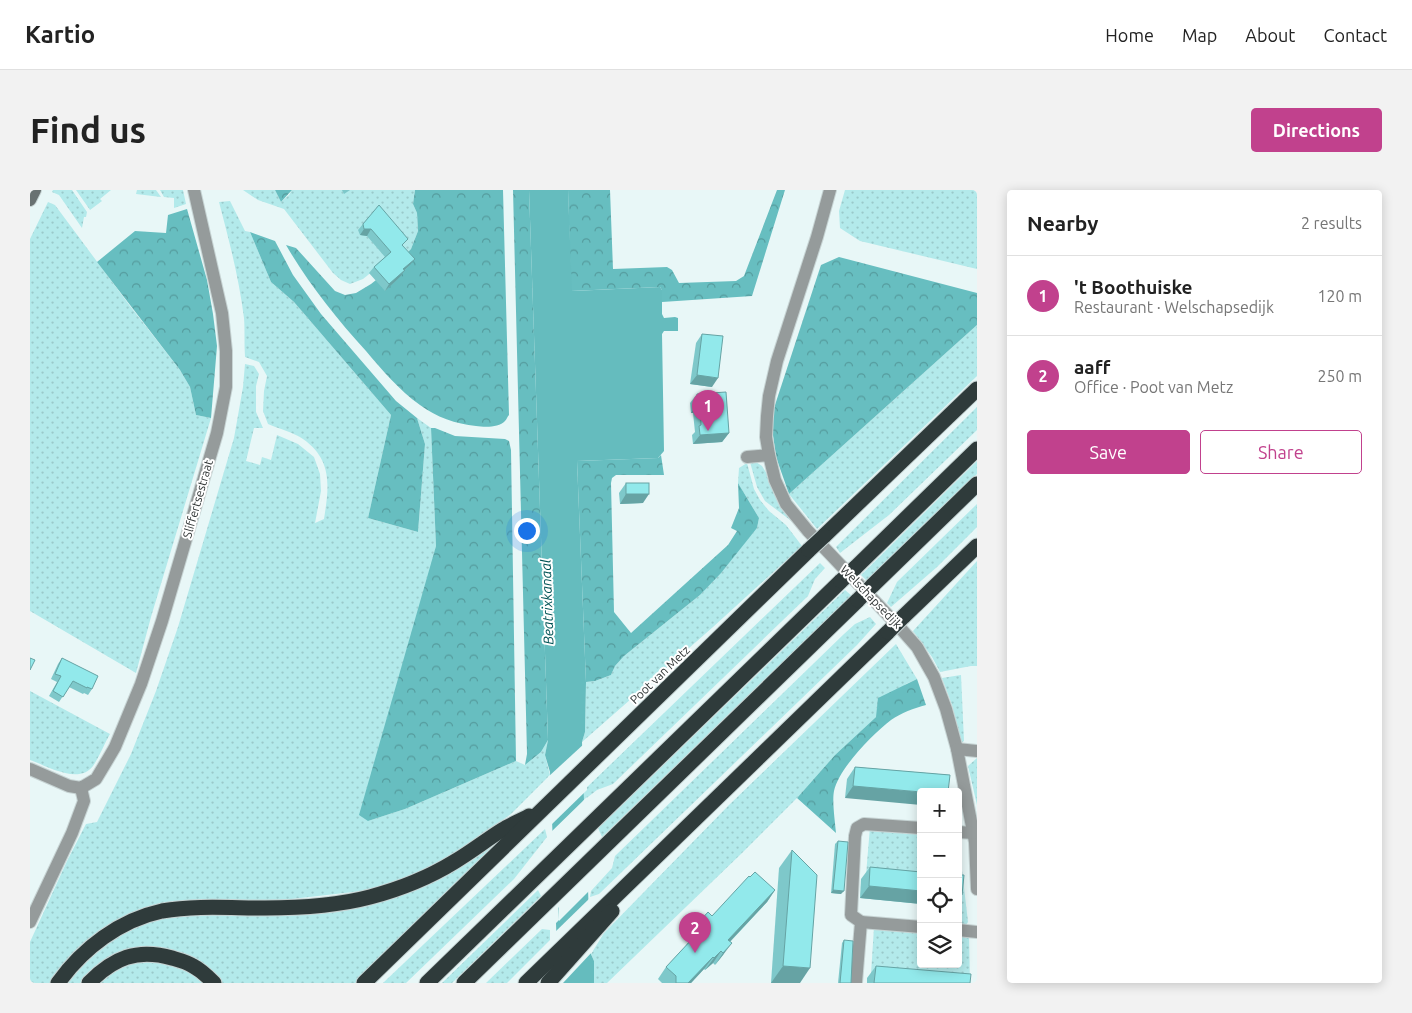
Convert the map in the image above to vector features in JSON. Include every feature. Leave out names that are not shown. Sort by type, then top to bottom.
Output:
[{"type":"highway","name":"Poot van Metz","points":[[364,983],[977,389]]},
{"type":"highway","points":[[427,983],[977,449]]},
{"type":"highway","points":[[464,983],[977,484]]},
{"type":"highway","points":[[551,980],[594,925],[654,860],[977,546]]},
{"type":"highway","points":[[58,983],[93,945],[118,928],[139,918],[163,911],[184,909],[212,907],[298,907],[340,903],[373,896],[410,884],[440,870],[468,854],[503,829],[545,807]]},
{"type":"highway","points":[[526,983],[552,957],[594,925]]},
{"type":"highway","points":[[89,983],[100,971],[113,962],[127,956],[145,954],[162,955],[193,965],[214,983]]},
{"type":"street","points":[[30,200],[35,190]]},
{"type":"street","name":"Sliffertsestraat","points":[[81,788],[96,778],[108,759],[141,684],[162,621],[218,434],[226,387],[226,352],[222,312],[194,190]]},
{"type":"street","name":"Welschapsedijk","points":[[830,190],[817,238],[777,361],[769,396],[767,416],[766,437],[769,455],[775,480],[786,504],[917,647],[934,677],[946,709],[957,749],[975,839],[977,888]]},
{"type":"street","points":[[747,457],[769,455]]},
{"type":"street","points":[[957,749],[977,751]]},
{"type":"street","points":[[30,769],[69,786],[81,788],[84,801],[72,834],[30,922]]},
{"type":"street","points":[[917,828],[864,824],[857,828],[851,915],[860,922],[917,927]]},
{"type":"street","points":[[960,833],[975,839]]},
{"type":"street","points":[[856,983],[860,922]]},
{"type":"street","points":[[962,930],[977,932]]},
{"type":"shaded area","points":[[53,190],[72,190],[87,212],[82,228],[59,195],[52,192]]},
{"type":"shaded area","points":[[76,190],[111,190],[100,199],[102,201],[90,210]]},
{"type":"shaded area","points":[[137,190],[156,190],[161,197],[136,194]]},
{"type":"shaded area","points":[[160,190],[183,190],[186,204],[174,208],[174,198],[164,197]]},
{"type":"shaded area","points":[[243,190],[275,190],[281,202],[292,190],[415,190],[413,204],[417,213],[418,231],[411,249],[395,265],[388,259],[363,279],[350,284],[341,280],[333,273],[284,209],[258,200]]},
{"type":"shaded area","points":[[845,190],[977,190],[977,269],[860,241],[840,228],[839,211]]},
{"type":"shaded area","points":[[230,201],[245,231],[250,232],[271,282],[294,302],[391,415],[368,518],[418,532],[425,444],[417,418],[431,428],[436,546],[368,821],[405,809],[516,761],[525,765],[541,752],[548,740],[545,755],[550,775],[511,814],[465,847],[419,874],[371,890],[265,902],[161,907],[57,974],[50,983],[30,983],[30,942],[86,824],[97,822],[131,754],[156,691],[178,627],[234,438],[245,364],[254,366],[259,374],[256,386],[256,412],[263,428],[254,428],[246,461],[260,465],[262,457],[271,460],[277,435],[298,444],[314,457],[320,474],[321,491],[315,523],[324,519],[327,475],[320,456],[303,439],[268,424],[263,411],[267,376],[259,362],[245,357],[242,303],[219,202]]},
{"type":"shaded area","points":[[48,202],[55,205],[180,370],[190,387],[196,415],[211,418],[136,673],[30,611],[30,239]]},
{"type":"shaded area","points":[[977,325],[977,376],[817,529],[789,494]]},
{"type":"shaded area","points":[[977,407],[977,430],[889,515],[840,553],[836,547]]},
{"type":"shaded area","points":[[977,461],[977,474],[867,581],[861,575]]},
{"type":"shaded area","points":[[750,462],[756,462],[762,466],[798,526],[765,501],[757,487]]},
{"type":"shaded area","points":[[747,463],[754,489],[760,500],[769,511],[786,525],[802,546],[582,742],[585,732],[586,682],[611,675],[615,666],[624,656],[700,595],[757,528],[759,518],[738,483],[739,468]]},
{"type":"shaded area","points":[[977,504],[977,527],[937,567],[891,607],[887,603],[897,582]]},
{"type":"shaded area","points":[[977,561],[977,666],[940,672],[932,657],[913,631]]},
{"type":"shaded area","points":[[820,563],[825,568],[815,579],[808,596],[613,784],[597,790],[584,800],[584,790]]},
{"type":"shaded area","points":[[845,590],[852,596],[602,837],[598,828]]},
{"type":"shaded area","points":[[870,617],[876,624],[857,645],[599,894],[590,897],[591,891],[612,868],[615,856],[844,634],[855,624]]},
{"type":"shaded area","points":[[896,644],[917,679],[906,684],[741,854],[607,983],[594,983],[594,961],[591,954],[604,933],[729,805]]},
{"type":"shaded area","points":[[961,675],[964,741],[961,743],[952,705],[942,678]]},
{"type":"shaded area","points":[[30,691],[110,734],[93,766],[87,771],[80,774],[71,774],[54,770],[30,760]]},
{"type":"shaded area","points":[[977,758],[977,805],[968,766]]},
{"type":"shaded area","points":[[870,827],[917,832],[917,881],[866,875]]},
{"type":"shaded area","points":[[545,829],[547,837],[514,879],[406,983],[383,983]]},
{"type":"shaded area","points":[[507,834],[355,983],[219,983],[177,955],[97,967],[80,983],[67,983],[89,956],[120,932],[163,915],[373,902]]},
{"type":"shaded area","points":[[962,870],[968,922],[966,925],[962,925]]},
{"type":"shaded area","points":[[538,890],[541,896],[452,983],[442,983]]},
{"type":"shaded area","points":[[874,927],[917,930],[917,968],[962,968],[962,934],[969,935],[970,983],[871,974]]},
{"type":"shaded area","points":[[542,929],[550,930],[550,940],[507,983],[486,983]]},
{"type":"shaded area","points":[[128,960],[176,963],[207,983],[92,983]]},
{"type":"green space","points":[[275,190],[292,190],[281,202]]},
{"type":"green space","points":[[415,190],[503,190],[509,415],[499,425],[479,426],[454,422],[433,413],[412,399],[385,372],[333,313],[313,287],[286,245],[296,248],[335,291],[345,295],[356,293],[395,265],[411,249],[418,231],[417,213],[413,204]]},
{"type":"green space","points":[[513,190],[529,190],[548,740],[541,752],[525,765],[527,754]]},
{"type":"green space","points":[[568,190],[610,190],[613,269],[667,267],[672,270],[679,283],[736,281],[744,276],[777,190],[785,190],[752,296],[662,302],[662,290],[660,287],[571,291]]},
{"type":"green space","points":[[187,209],[207,280],[217,346],[211,418],[196,415],[190,387],[180,370],[97,262],[135,231],[166,233],[168,215]]},
{"type":"green space","points":[[250,232],[275,241],[293,275],[321,314],[396,401],[417,418],[425,444],[418,532],[368,518],[391,415],[294,302],[271,282]]},
{"type":"green space","points":[[839,257],[977,293],[977,325],[789,494],[776,457],[773,435],[773,411],[821,265]]},
{"type":"green space","points":[[431,428],[455,436],[505,439],[509,441],[511,450],[516,761],[405,809],[368,821],[359,815],[436,546]]},
{"type":"green space","points":[[661,455],[664,475],[616,475],[612,478],[611,483],[614,612],[631,633],[728,545],[737,531],[731,528],[739,508],[738,483],[759,518],[757,528],[721,573],[700,595],[624,656],[615,666],[611,675],[586,682],[577,461],[658,458]]},
{"type":"green space","points":[[917,679],[926,705],[912,709],[891,720],[866,743],[842,772],[834,791],[833,800],[836,833],[797,798],[835,755],[876,717],[878,698]]},
{"type":"water","name":"Beatrixkanaal","points":[[529,190],[568,190],[572,291],[660,287],[662,290],[662,314],[664,318],[678,318],[678,331],[664,331],[662,334],[664,451],[658,458],[577,461],[586,682],[585,732],[582,742],[584,800],[582,803],[581,850],[587,856],[590,952],[594,961],[594,983],[558,983],[556,923],[559,920],[557,872],[554,869],[550,772],[545,755],[548,740]]},
{"type":"pier","points":[[585,743],[587,790],[550,826],[548,777]]},
{"type":"pier","points":[[587,797],[587,802],[582,806],[582,815],[588,821],[587,846],[585,850],[590,856],[590,890],[559,921],[559,908],[553,902],[552,879],[554,877],[552,876],[556,872],[551,867],[550,833]]},
{"type":"pier","points":[[591,897],[593,951],[563,983],[556,983],[554,933]]},
{"type":"building","points":[[379,205],[408,239],[402,245],[415,259],[389,284],[374,267],[391,252],[371,229],[364,229],[363,224]]},
{"type":"building","points":[[702,334],[723,336],[718,378],[697,375]]},
{"type":"building","points":[[726,392],[729,433],[700,435],[700,403],[698,403],[697,394]]},
{"type":"building","points":[[626,483],[649,483],[649,494],[626,494]]},
{"type":"building","points":[[30,658],[35,660],[30,670]]},
{"type":"building","points":[[62,658],[98,676],[92,689],[73,681],[63,697],[53,691],[61,676],[55,674]]},
{"type":"building","points":[[855,767],[950,775],[948,788],[917,788],[917,792],[853,786]]},
{"type":"building","points":[[838,841],[848,842],[844,891],[833,890]]},
{"type":"building","points":[[792,850],[817,875],[810,968],[783,966]]},
{"type":"building","points":[[870,867],[917,872],[917,891],[869,886]]},
{"type":"building","points":[[755,872],[775,890],[728,940],[732,943],[723,953],[721,951],[713,957],[688,983],[676,983],[676,976],[666,967],[703,925],[699,922],[708,912],[712,916]]},
{"type":"building","points":[[962,875],[964,875],[962,895]]},
{"type":"building","points":[[844,940],[853,941],[851,983],[840,983]]},
{"type":"building","points":[[876,966],[971,974],[970,983],[874,983]]},
{"type":"place","name":"'t Boothuiske","points":[[708,431]]},
{"type":"place","name":"aaff","points":[[695,953]]}]
